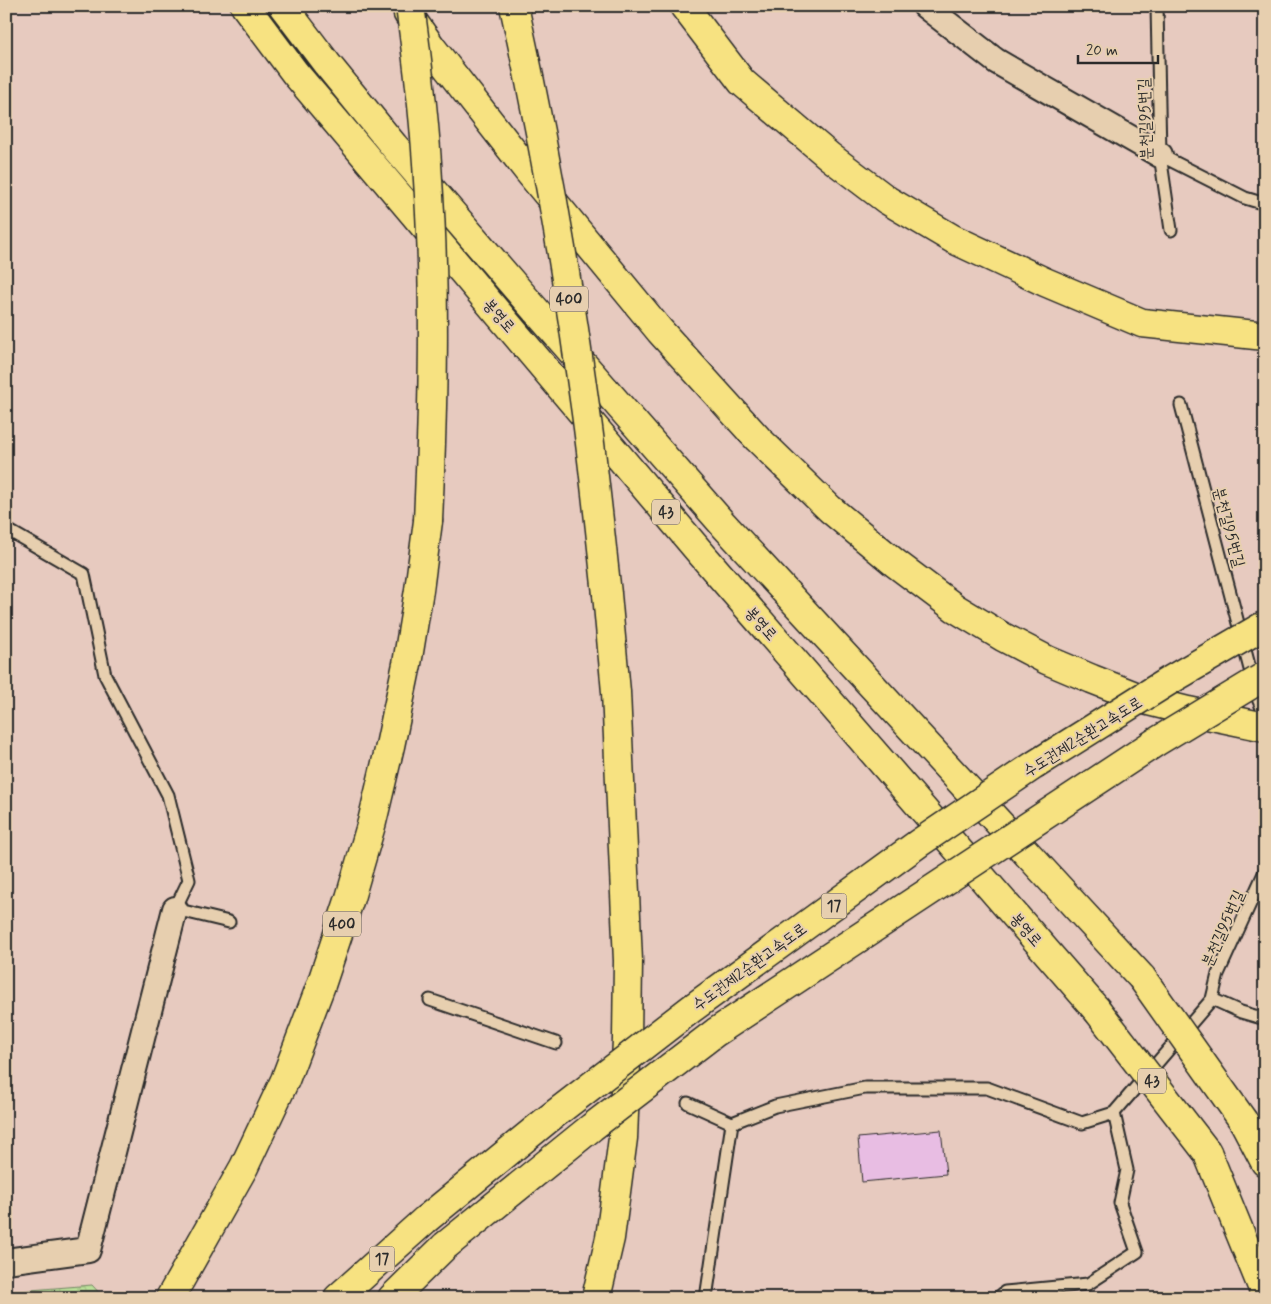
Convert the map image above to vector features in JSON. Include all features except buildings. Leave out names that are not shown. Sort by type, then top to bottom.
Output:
[{"type":"highway","name":"봉영로","points":[[245,6],[295,73],[698,550],[1097,1010],[1207,1152],[1265,1250]]},
{"type":"highway","name":"봉영로","points":[[283,6],[327,64],[400,153],[722,524],[1142,978],[1244,1122],[1265,1162]]},
{"type":"highway","points":[[402,6],[432,48],[529,172],[660,331],[758,439],[830,509],[895,563],[948,602],[1002,637],[1047,660],[1148,701],[1221,719],[1265,727]]},
{"type":"highway","name":"400","points":[[170,1298],[244,1167],[285,1080],[350,898],[372,822],[407,664],[428,521],[432,444],[433,352],[431,227],[423,120],[410,6]]},
{"type":"highway","name":"400","points":[[514,6],[539,124],[560,241],[586,407],[616,692],[628,961],[627,1039],[623,1138],[610,1238],[596,1298]]},
{"type":"highway","points":[[684,6],[742,82],[829,156],[887,200],[953,239],[1045,282],[1142,323],[1265,336]]},
{"type":"highway","name":"수도권제2순환고속도로","points":[[338,1298],[425,1220],[546,1120],[691,1009],[919,844],[1042,761],[1167,682],[1265,625]]},
{"type":"highway","name":"수도권제2순환고속도로","points":[[392,1298],[445,1246],[592,1127],[716,1032],[1156,742],[1265,676]]},
{"type":"highway","points":[[1244,1122],[1265,1148]]},
{"type":"highway","points":[[1207,1152],[1265,1294]]},
{"type":"street","points":[[924,6],[996,61],[1160,155]]},
{"type":"street","points":[[6,1261],[88,1250],[175,909]]},
{"type":"lane","name":"분천길95번길","points":[[1157,6],[1160,155],[1172,230]]},
{"type":"lane","points":[[1160,155],[1245,198],[1265,204]]},
{"type":"lane","name":"분천길95번길","points":[[1181,405],[1257,696],[1265,715]]},
{"type":"lane","points":[[6,529],[84,574],[105,675],[168,795],[189,880],[175,909],[229,922]]},
{"type":"lane","name":"분천길95번길","points":[[1212,999],[1218,974],[1265,871]]},
{"type":"lane","points":[[688,1103],[732,1123],[775,1106],[865,1088],[986,1088],[1082,1123],[1114,1113],[1212,999],[1241,1012],[1265,1019]]},
{"type":"lane","points":[[430,1000],[556,1043]]},
{"type":"lane","points":[[998,1298],[1005,1292],[1088,1284],[1137,1252],[1120,1203],[1127,1170],[1114,1113]]},
{"type":"lane","points":[[706,1298],[732,1123]]},
{"type":"green space","points":[[92,1285],[104,1298],[6,1298],[6,1292]]}]
